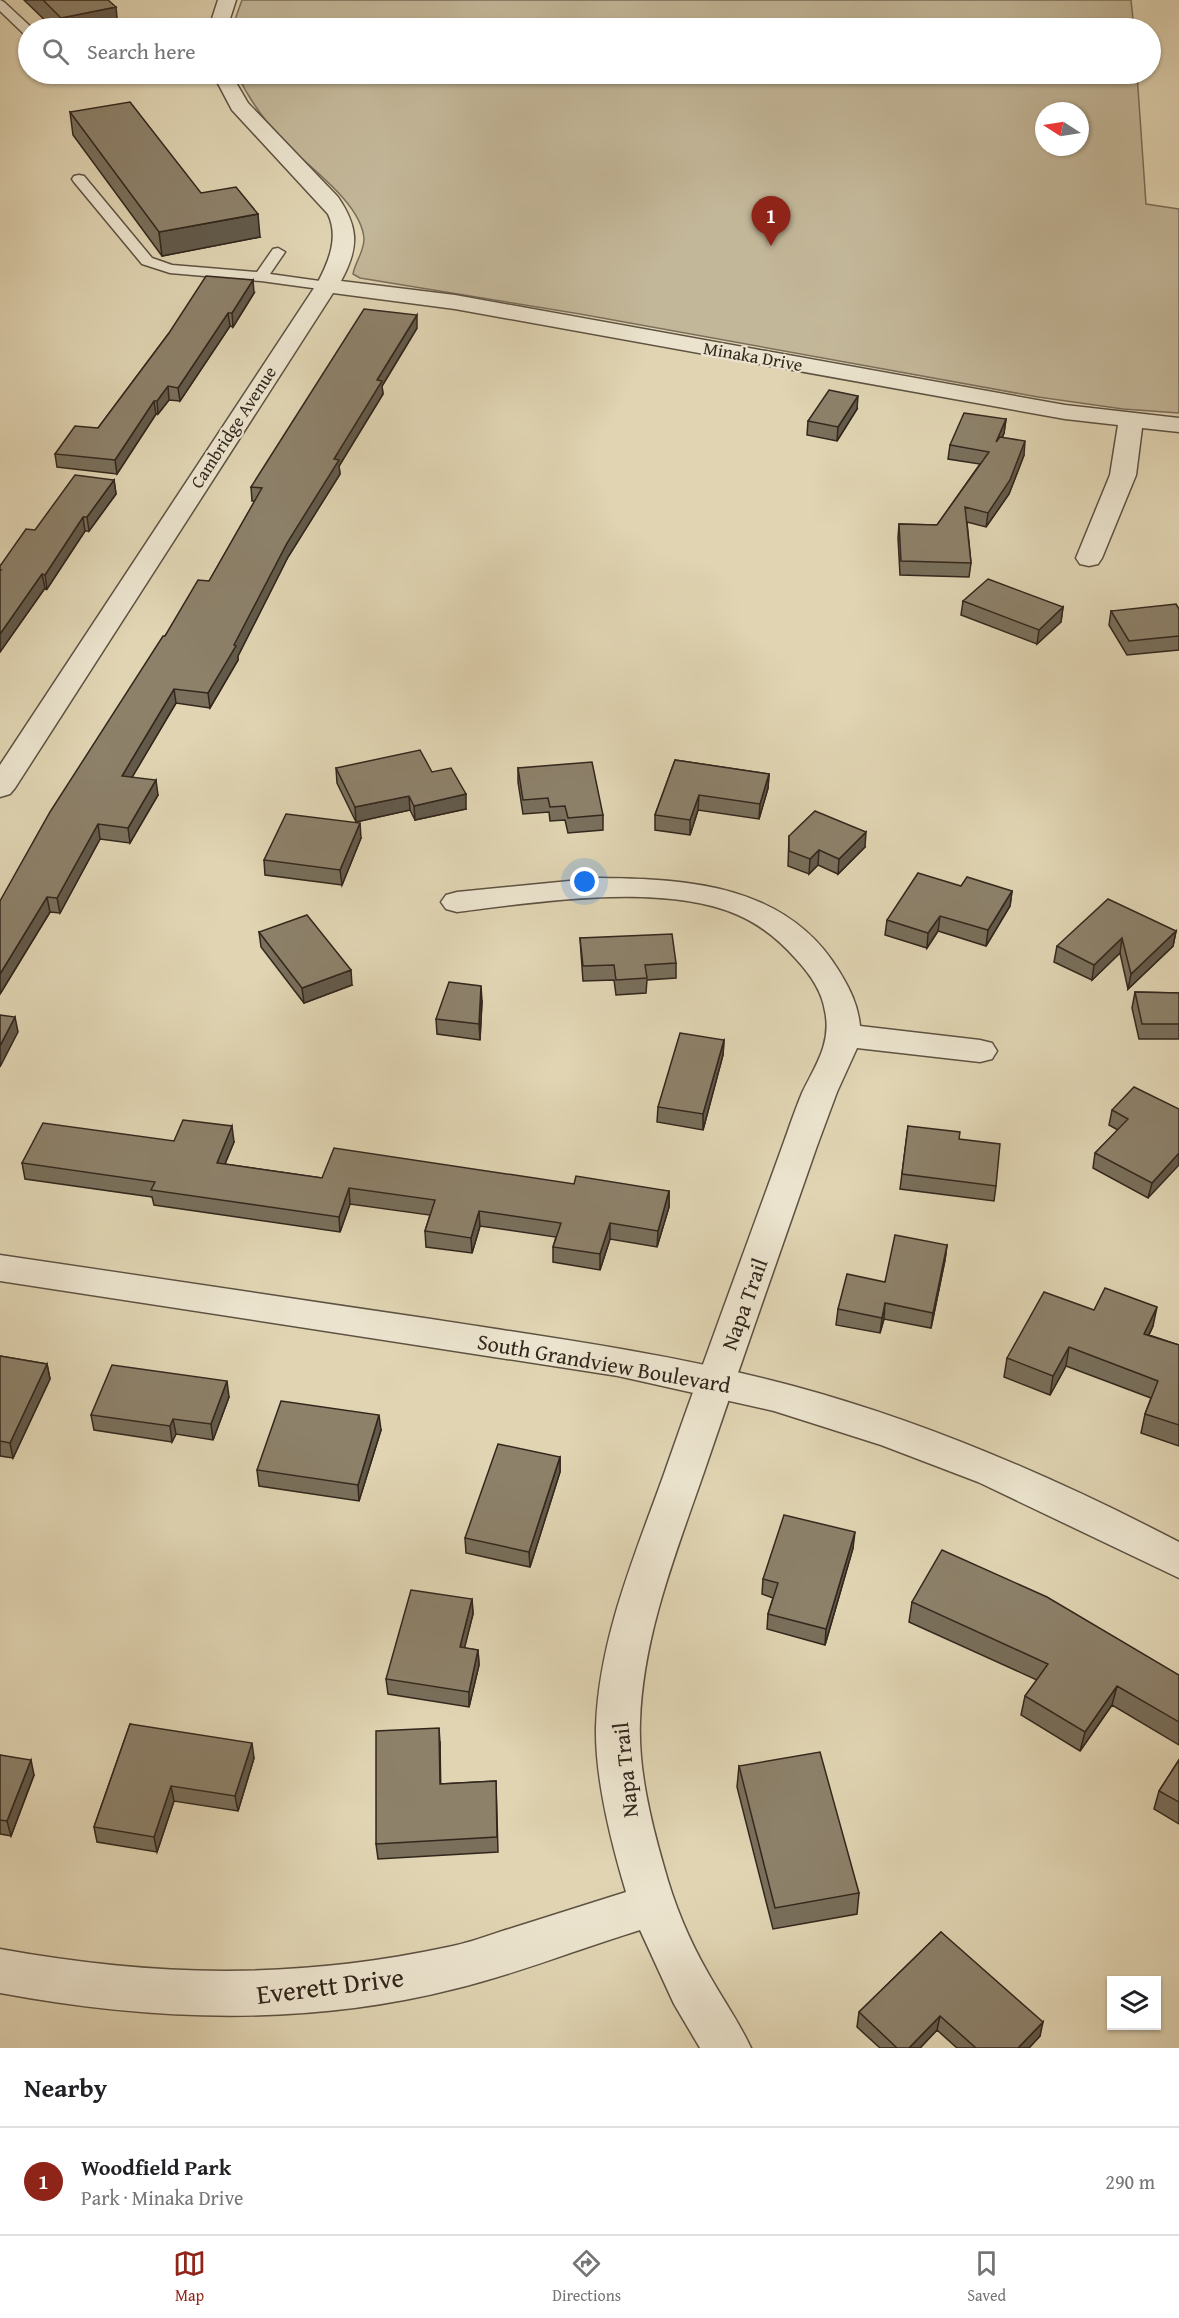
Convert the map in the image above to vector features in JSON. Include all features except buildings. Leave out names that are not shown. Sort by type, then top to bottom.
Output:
[{"type":"street","points":[[221,18],[227,0]]},
{"type":"street","name":"Cambridge Avenue","points":[[0,788],[327,286],[343,250],[341,220],[324,195],[239,106],[227,84]]},
{"type":"street","name":"Minaka Drive","points":[[327,286],[455,302],[1065,412],[1179,425]]},
{"type":"street","points":[[1089,558],[1123,475],[1131,421]]},
{"type":"street","name":"Napa Trail","points":[[457,902],[550,892],[644,886],[690,890],[716,897],[757,912],[779,925],[811,952],[836,991],[842,1009],[844,1035],[811,1114],[715,1381],[635,1615],[625,1656],[618,1724],[621,1766],[635,1851],[652,1905],[673,1956],[697,2001],[727,2048]]},
{"type":"street","points":[[844,1035],[980,1051]]},
{"type":"street","name":"South Grandview Boulevard","points":[[0,1268],[618,1362],[715,1381],[797,1402],[875,1427],[1010,1478],[1104,1521],[1179,1561]]},
{"type":"street","name":"Everett Drive","points":[[0,1971],[121,1990],[243,1995],[300,1992],[358,1986],[450,1969],[652,1905]]},
{"type":"lane","points":[[0,4],[18,21]]},
{"type":"lane","points":[[78,179],[147,261],[170,268],[327,286]]},
{"type":"lane","points":[[261,277],[278,252]]},
{"type":"shaded area","points":[[242,0],[1131,0],[1133,18],[236,18]]},
{"type":"shaded area","points":[[242,84],[1138,84],[1146,204],[1179,209],[1179,413],[1123,409],[1038,397],[580,314],[360,278],[353,274],[364,239],[361,226],[354,213],[345,200],[287,145],[259,111]]},
{"type":"place","name":"Woodfield Park","points":[[771,246]]}]
